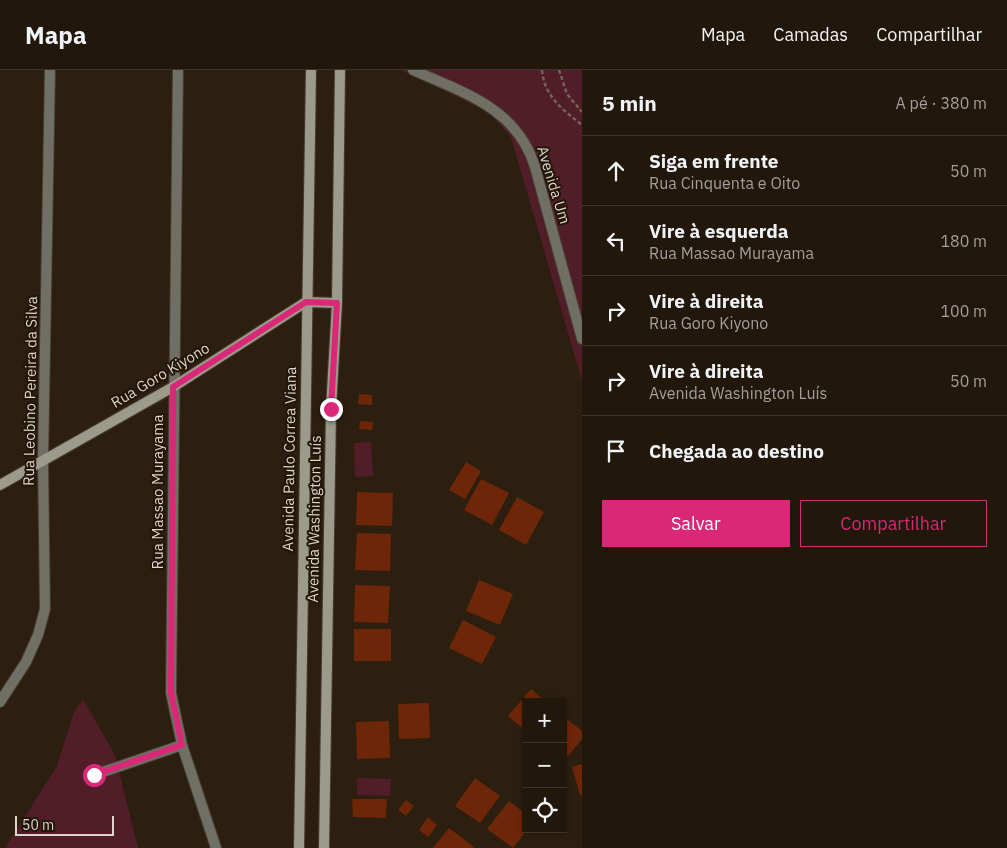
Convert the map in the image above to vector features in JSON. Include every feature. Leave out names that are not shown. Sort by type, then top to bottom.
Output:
[{"type":"street","name":"Rua Leobino Pereira da Silva","points":[[0,702],[26,662],[38,635],[45,609],[43,460],[50,70]]},
{"type":"street","name":"Rua Massao Murayama","points":[[178,70],[171,693],[182,745],[216,848]]},
{"type":"street","name":"Avenida Paulo Correa Viana","points":[[299,848],[311,70]]},
{"type":"street","name":"Avenida Um","points":[[413,70],[474,98],[499,112],[522,137],[532,158],[582,339]]},
{"type":"street","name":"Avenida Washington Luís","points":[[324,848],[331,409],[337,303],[341,72]]},
{"type":"street","name":"Rua Goro Kiyono","points":[[0,485],[173,387],[306,302]]},
{"type":"street","points":[[306,302],[337,303]]},
{"type":"street","points":[[94,775],[182,745]]},
{"type":"path","points":[[542,70],[542,81],[552,99],[582,125]]},
{"type":"path","points":[[558,70],[567,94],[582,112]]},
{"type":"shaded area","points":[[401,70],[582,70],[582,381],[511,137],[489,112]]},
{"type":"shaded area","points":[[371,442],[373,476],[355,477],[354,443]]},
{"type":"shaded area","points":[[83,699],[115,755],[138,848],[5,848],[57,766],[74,712]]},
{"type":"shaded area","points":[[357,778],[391,779],[390,796],[357,795]]},
{"type":"building","points":[[359,394],[372,395],[372,405],[358,404]]},
{"type":"building","points":[[360,421],[373,422],[372,430],[359,429]]},
{"type":"building","points":[[466,462],[481,471],[465,499],[449,490]]},
{"type":"building","points":[[481,479],[509,493],[492,525],[464,510]]},
{"type":"building","points":[[357,492],[393,493],[392,526],[356,525]]},
{"type":"building","points":[[517,497],[544,512],[526,545],[499,530]]},
{"type":"building","points":[[357,533],[391,534],[390,571],[355,570]]},
{"type":"building","points":[[479,580],[513,594],[500,625],[466,611]]},
{"type":"building","points":[[355,585],[390,586],[388,623],[354,622]]},
{"type":"building","points":[[463,620],[496,637],[482,664],[449,648]]},
{"type":"building","points":[[354,629],[391,629],[391,661],[354,661]]},
{"type":"building","points":[[531,689],[541,698],[523,698]]},
{"type":"building","points":[[522,700],[522,728],[508,716]]},
{"type":"building","points":[[429,703],[430,738],[399,739],[398,704]]},
{"type":"building","points":[[567,719],[582,731],[582,739],[567,757]]},
{"type":"building","points":[[389,721],[390,758],[357,759],[356,722]]},
{"type":"building","points":[[582,764],[582,795],[580,795],[572,767]]},
{"type":"building","points":[[475,778],[500,796],[480,823],[455,806]]},
{"type":"building","points":[[352,799],[387,799],[386,818],[353,817]]},
{"type":"building","points":[[406,800],[414,806],[406,816],[398,810]]},
{"type":"building","points":[[509,801],[522,811],[522,833],[525,833],[513,848],[487,829]]},
{"type":"building","points":[[428,817],[437,825],[428,837],[419,830]]},
{"type":"building","points":[[449,828],[474,847],[433,848]]},
{"type":"route","points":[[94,775],[182,745],[171,693],[173,387],[306,302],[337,303],[331,409]]}]
